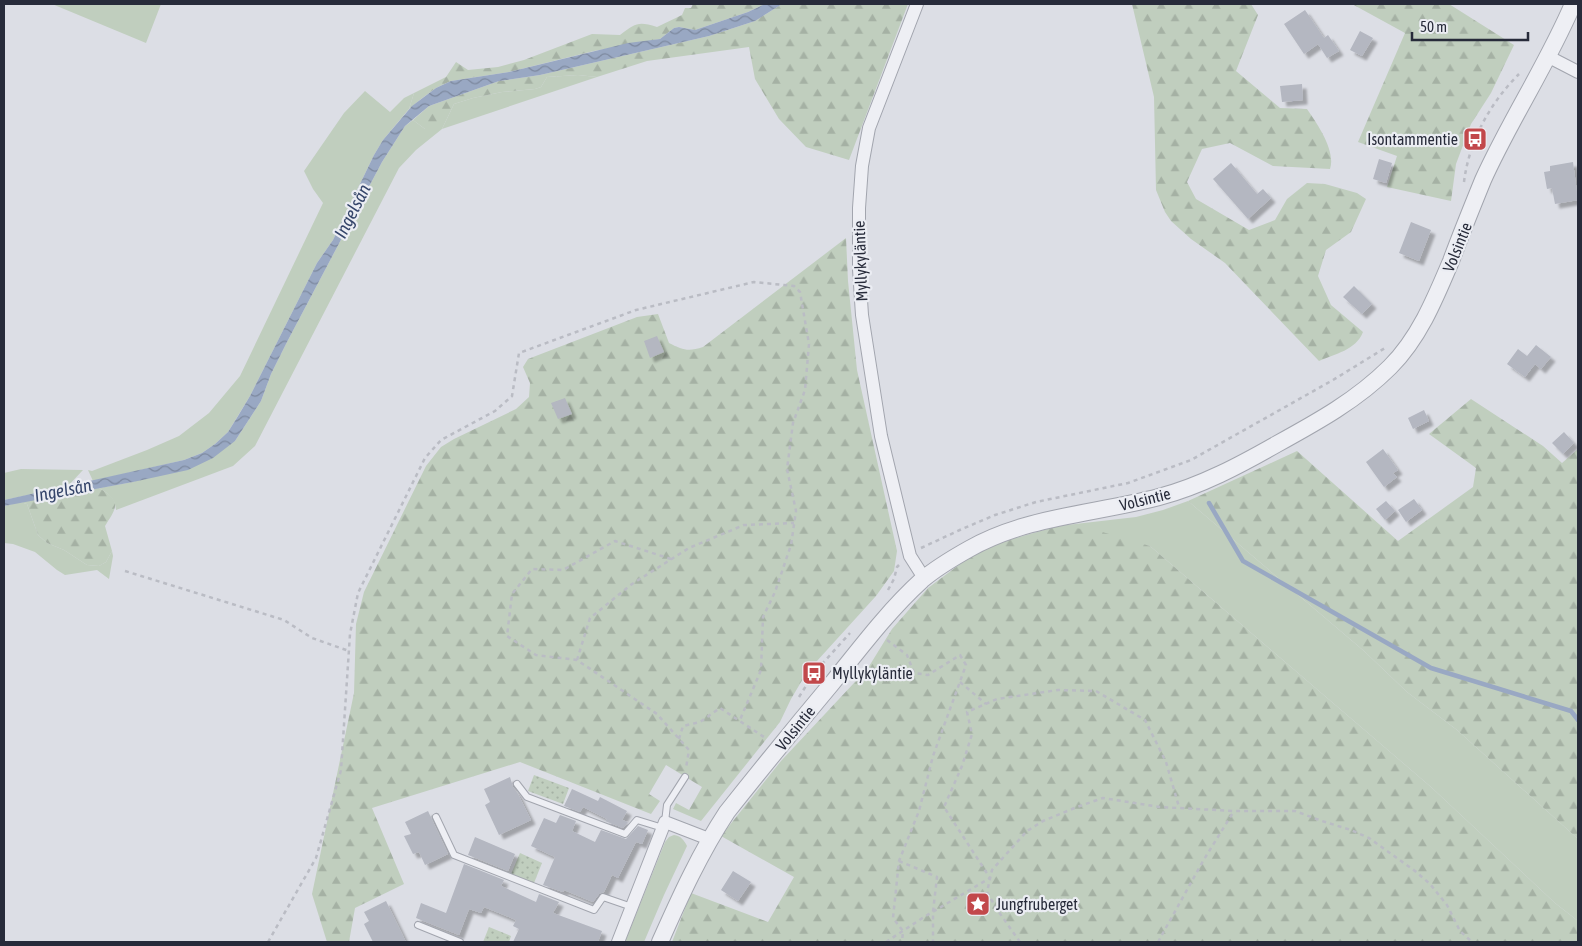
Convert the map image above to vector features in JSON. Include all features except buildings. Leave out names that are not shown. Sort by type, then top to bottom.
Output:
[{"type":"street","name":"Myllykyläntie","points":[[917,4],[869,128],[862,166],[859,208],[859,269],[862,315],[881,436],[910,556],[924,578]]},
{"type":"street","name":"Volsintie","points":[[660,942],[685,886],[727,812],[890,612],[924,578],[971,548],[994,537],[1030,524],[1160,497],[1199,484],[1300,432],[1369,387],[1392,365],[1413,339],[1426,318],[1484,180],[1549,57],[1574,4]]},
{"type":"street","points":[[1549,57],[1578,72]]},
{"type":"street","points":[[618,942],[664,825],[710,839]]},
{"type":"lane","points":[[517,784],[527,797],[625,834],[637,820],[664,825],[667,805],[684,776]]},
{"type":"lane","points":[[436,817],[454,855],[594,910],[603,897],[632,907]]},
{"type":"lane","points":[[418,925],[460,942]]},
{"type":"path","points":[[1464,184],[1472,146],[1494,102],[1525,68]]},
{"type":"path","points":[[268,942],[316,858],[341,770],[350,634],[358,593],[425,458],[441,440],[496,411],[512,396],[519,354],[636,310],[754,282],[794,286],[800,292],[809,344],[805,390],[793,423],[787,469],[796,511],[791,545],[775,592],[762,617],[761,670],[740,720]]},
{"type":"path","points":[[910,556],[926,546],[995,515],[1036,502],[1128,483],[1191,460],[1333,380],[1388,346]]},
{"type":"path","points":[[577,660],[590,618],[632,584],[671,559],[689,548],[744,525],[794,523]]},
{"type":"path","points":[[671,559],[615,541],[563,570],[532,569],[512,594],[506,636],[536,655],[577,660],[657,714],[689,750],[684,776]]},
{"type":"path","points":[[125,571],[284,620],[312,638],[349,651]]},
{"type":"path","points":[[886,638],[907,655],[914,673],[928,675],[960,655],[966,665],[933,756],[919,811],[898,861],[893,918],[904,931]]},
{"type":"path","points":[[960,682],[986,704]]},
{"type":"path","points":[[990,878],[944,807],[962,766],[972,734],[967,712],[997,699],[1058,690],[1096,691],[1145,720],[1166,762],[1180,807]]},
{"type":"path","points":[[679,739],[684,726],[700,722],[720,708],[770,741]]},
{"type":"path","points":[[1020,942],[987,892],[992,870],[1027,831],[1044,821],[1103,798],[1160,807],[1234,811],[1295,811],[1350,830],[1369,838],[1430,884],[1447,905],[1460,931],[1472,942]]},
{"type":"path","points":[[1158,942],[1203,861],[1234,811]]},
{"type":"path","points":[[898,861],[937,877],[933,912],[933,942]]},
{"type":"path","points":[[886,942],[990,878]]},
{"type":"path","points":[[902,942],[904,931]]},
{"type":"green space","points":[[52,4],[161,4],[146,43]]},
{"type":"green space","points":[[693,4],[765,4],[748,12],[695,30],[674,28],[660,39],[594,51],[509,72],[451,81],[436,88],[409,109],[414,93],[446,77],[456,62],[468,70],[498,67],[524,60],[592,34],[620,35],[637,24],[657,27],[682,15],[685,8],[691,8]]},
{"type":"green space","points":[[782,4],[908,4],[849,160],[806,147],[779,119],[755,79],[749,47],[647,61],[597,77],[578,75],[547,77],[541,87],[535,89],[502,92],[454,104],[442,129],[425,129],[413,120],[429,106],[499,81],[540,75],[709,36],[755,21]]},
{"type":"green space","points":[[1132,4],[1251,4],[1258,15],[1236,71],[1280,108],[1307,109],[1325,138],[1330,154],[1330,169],[1273,166],[1230,143],[1202,149],[1187,182],[1196,199],[1249,230],[1275,220],[1287,199],[1307,183],[1325,184],[1357,193],[1366,199],[1351,232],[1326,250],[1318,276],[1331,305],[1363,332],[1360,338],[1350,347],[1319,361],[1225,263],[1191,239],[1171,221],[1165,212],[1156,190],[1154,97]]},
{"type":"green space","points":[[1352,4],[1449,4],[1514,45],[1491,93],[1471,124],[1456,164],[1451,201],[1387,187],[1397,156],[1358,142],[1405,33]]},
{"type":"green space","points":[[578,75],[597,77],[442,129],[454,104],[502,92],[535,89],[541,87],[547,77]]},
{"type":"green space","points":[[365,91],[390,112],[404,98],[414,93],[409,109],[383,140],[374,155],[333,240],[317,263],[250,396],[228,432],[202,453],[184,460],[93,481],[88,470],[92,471],[179,436],[209,413],[240,376],[323,203],[304,171],[344,113]]},
{"type":"green space","points":[[413,120],[425,129],[442,129],[416,150],[399,168],[255,446],[233,466],[116,510],[111,497],[99,488],[133,482],[235,441],[261,401],[271,374],[287,342],[382,162],[405,126]]},
{"type":"green space","points":[[846,238],[848,281],[857,370],[897,551],[894,571],[876,596],[807,672],[780,722],[701,821],[673,809],[676,803],[689,810],[702,787],[666,765],[649,794],[660,801],[651,814],[520,762],[372,808],[404,884],[355,908],[349,942],[327,942],[312,894],[354,693],[356,624],[364,592],[426,466],[441,447],[516,409],[529,397],[530,383],[523,367],[528,359],[637,317],[658,314],[669,343],[686,350],[703,347]]},
{"type":"green space","points":[[1471,399],[1543,446],[1562,463],[1578,449],[1578,839],[1457,730],[1407,692],[1364,651],[1188,501],[1297,451],[1398,541],[1473,487],[1476,468],[1429,434]]},
{"type":"green space","points":[[21,469],[83,470],[67,487],[4,500],[4,473]]},
{"type":"green space","points":[[99,488],[111,497],[115,505],[105,526],[112,551],[106,562],[99,566],[87,565],[64,550],[47,543],[38,535],[27,504],[20,502]]},
{"type":"green space","points":[[1188,501],[1364,651],[1407,692],[1457,730],[1578,839],[1578,921],[1555,903],[1431,787],[1150,546],[1058,526],[1136,517]]},
{"type":"green space","points":[[20,502],[27,504],[38,535],[47,543],[64,550],[87,565],[99,566],[106,562],[112,551],[113,556],[109,579],[97,570],[65,575],[35,552],[13,544],[4,543],[4,506]]},
{"type":"green space","points":[[1058,526],[1099,531],[1150,546],[1431,787],[1555,903],[1578,921],[1578,942],[672,942],[691,893],[768,922],[794,877],[721,836],[781,761],[868,668],[892,629],[928,588],[968,558],[1005,541]]},
{"type":"green space","points":[[534,775],[569,788],[563,804],[528,791]]},
{"type":"green space","points":[[674,835],[679,836],[687,846],[644,942],[625,942],[665,842]]},
{"type":"green space","points":[[520,853],[542,863],[534,883],[511,874]]},
{"type":"green space","points":[[489,927],[511,936],[509,942],[483,942]]},
{"type":"water","name":"Ingelsån","points":[[765,4],[782,4],[755,21],[709,36],[540,75],[499,81],[429,106],[405,126],[382,162],[287,342],[271,374],[261,401],[235,441],[213,458],[188,470],[4,506],[4,500],[184,460],[202,453],[228,432],[250,396],[317,263],[333,240],[383,140],[412,106],[436,88],[451,81],[509,72],[628,43],[660,39],[674,28],[695,30],[748,12]]},
{"type":"waterway","points":[[1209,503],[1243,561],[1431,668],[1571,711],[1578,720]]},
{"type":"place","name":"Isontammentie","points":[[1475,139]]},
{"type":"place","name":"Myllykyläntie","points":[[814,673]]},
{"type":"place","name":"Jungfruberget","points":[[978,904]]}]
